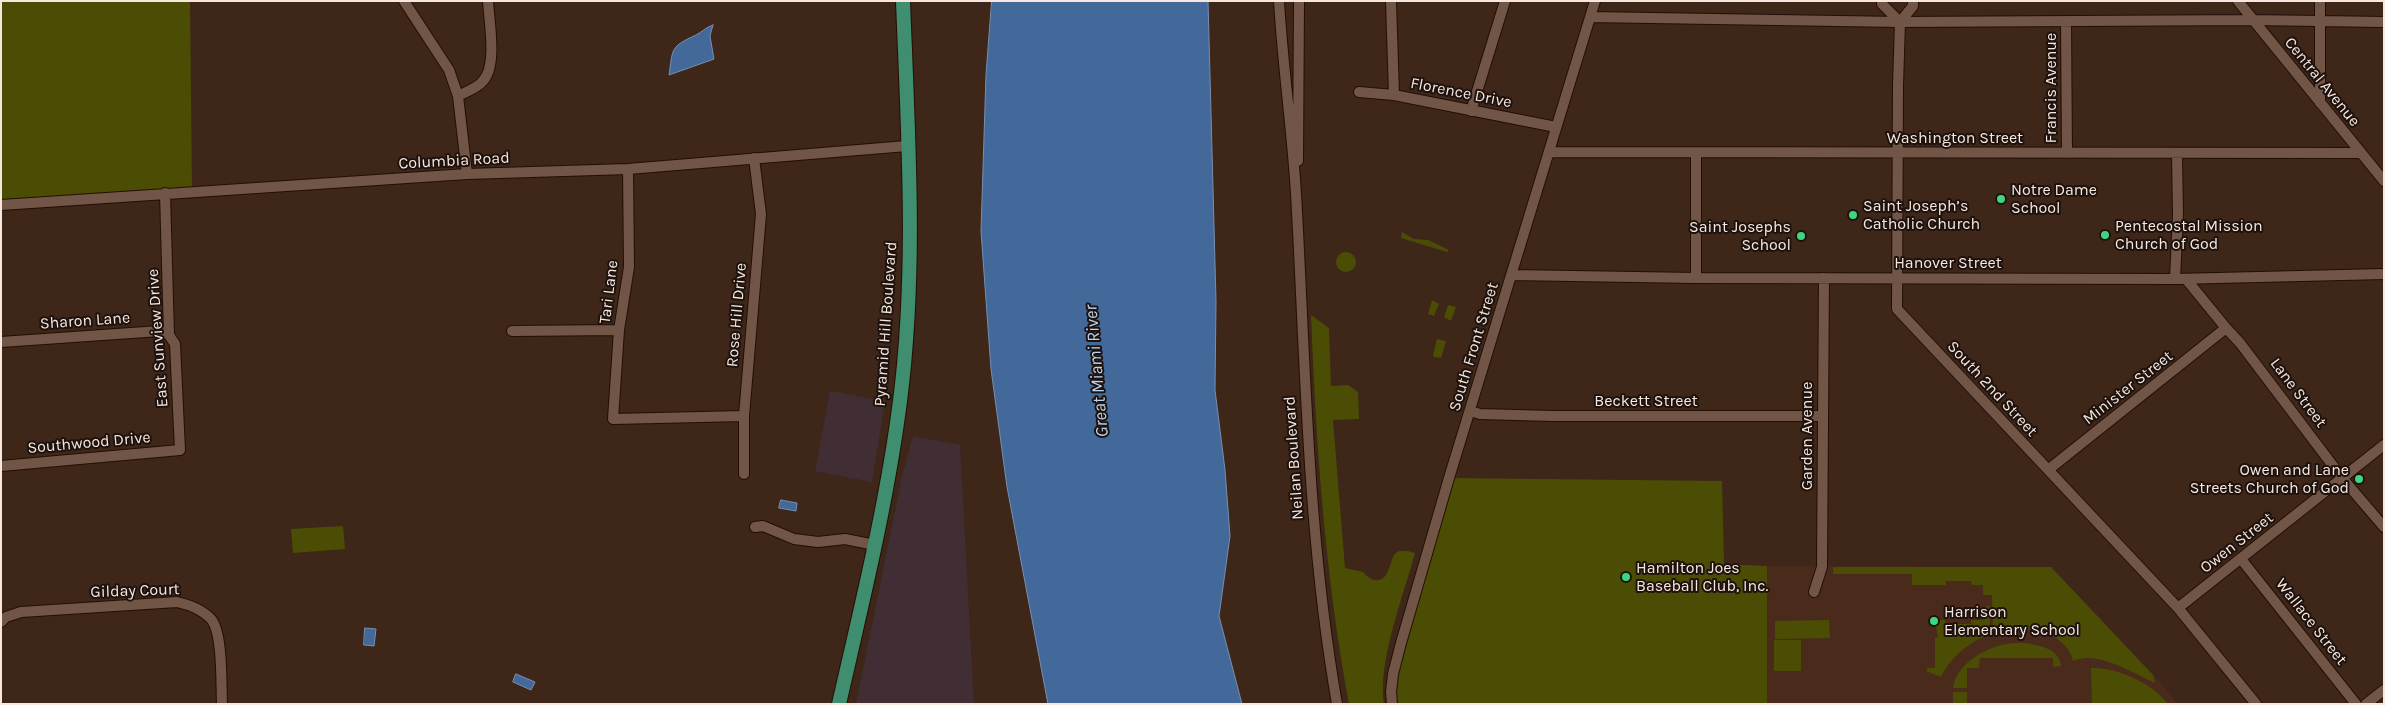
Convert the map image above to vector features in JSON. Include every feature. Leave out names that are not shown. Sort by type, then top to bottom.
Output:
[{"type":"main road","name":"Pyramid Hill Boulevard","points":[[840,704],[875,545],[900,403],[905,351],[909,244],[903,1]]},
{"type":"street","points":[[404,1],[449,70],[458,96],[467,174]]},
{"type":"street","points":[[458,96],[482,83],[489,73],[491,57],[488,1]]},
{"type":"street","name":"Neilan Boulevard","points":[[1279,1],[1297,210],[1312,512],[1324,620],[1337,704]]},
{"type":"street","name":"Neilan Boulevard","points":[[1297,210],[1300,79],[1299,1]]},
{"type":"street","points":[[1391,1],[1394,95]]},
{"type":"street","points":[[1471,111],[1505,1]]},
{"type":"street","name":"South Front Street","points":[[1392,704],[1390,692],[1393,674],[1470,411],[1595,1]]},
{"type":"street","points":[[1882,1],[1882,4],[1900,22]]},
{"type":"street","points":[[1900,22],[1913,6],[1913,1]]},
{"type":"street","name":"Central Avenue","points":[[2238,1],[2384,181]]},
{"type":"street","points":[[2320,1],[2320,103]]},
{"type":"street","points":[[1590,17],[1900,22],[2253,20],[2384,22]]},
{"type":"street","name":"South 2nd Street","points":[[1900,22],[1897,309],[2178,608],[2256,704]]},
{"type":"street","name":"Francis Avenue","points":[[2066,22],[2067,153]]},
{"type":"street","name":"Florence Drive","points":[[1359,92],[1394,95],[1556,127]]},
{"type":"street","name":"Columbia Road","points":[[1,205],[467,174],[628,169],[907,146]]},
{"type":"street","name":"Washington Street","points":[[1550,152],[2361,153]]},
{"type":"street","points":[[1696,152],[1696,278]]},
{"type":"street","points":[[2175,279],[2178,215],[2177,154]]},
{"type":"street","name":"Rose Hill Drive","points":[[744,474],[744,416],[761,214],[754,158]]},
{"type":"street","name":"Tari Lane","points":[[628,169],[629,267],[620,330],[613,419],[744,416]]},
{"type":"street","name":"East Sunview Drive","points":[[165,193],[169,335],[175,344],[180,450]]},
{"type":"street","name":"Hanover Street","points":[[1511,275],[1696,278],[2186,279],[2384,274]]},
{"type":"street","name":"Garden Avenue","points":[[1814,592],[1822,567],[1824,278]]},
{"type":"street","name":"Lane Street","points":[[2186,279],[2240,343],[2343,479],[2384,527]]},
{"type":"street","name":"Minister Street","points":[[2048,470],[2226,328]]},
{"type":"street","points":[[512,331],[620,330]]},
{"type":"street","name":"Sharon Lane","points":[[1,342],[160,331],[169,335]]},
{"type":"street","name":"Beckett Street","points":[[1470,411],[1480,414],[1552,416],[1822,416]]},
{"type":"street","name":"Owen Street","points":[[2178,608],[2384,445]]},
{"type":"street","name":"Southwood Drive","points":[[1,466],[180,450]]},
{"type":"street","points":[[755,527],[763,526],[794,539],[818,542],[845,539],[875,545]]},
{"type":"street","name":"Wallace Street","points":[[2241,559],[2356,704]]},
{"type":"street","name":"Gilday Court","points":[[1,622],[6,617],[21,612],[177,602],[188,605],[201,611],[212,621],[218,635],[222,704]]},
{"type":"street","points":[[2366,704],[2384,690]]},
{"type":"shaded area","points":[[1,1],[190,1],[192,192],[1,205]]},
{"type":"shaded area","points":[[1402,232],[1414,239],[1428,240],[1449,250],[1447,252],[1401,238]]},
{"type":"shaded area","points":[[1346,252],[1353,255],[1356,262],[1353,269],[1346,272],[1339,269],[1336,262],[1339,255]]},
{"type":"shaded area","points":[[1432,300],[1439,304],[1434,316],[1428,314]]},
{"type":"shaded area","points":[[1448,305],[1456,307],[1451,321],[1444,317]]},
{"type":"shaded area","points":[[1311,315],[1329,328],[1331,386],[1348,385],[1358,392],[1359,419],[1333,420],[1345,568],[1363,572],[1374,580],[1380,580],[1389,570],[1396,553],[1406,551],[1415,553],[1388,649],[1384,669],[1384,704],[1349,704],[1334,607],[1323,510]]},
{"type":"shaded area","points":[[1437,339],[1446,341],[1441,358],[1434,357],[1433,355]]},
{"type":"shaded area","points":[[830,391],[885,401],[872,482],[815,471]]},
{"type":"shaded area","points":[[913,436],[960,445],[974,704],[856,704],[902,477]]},
{"type":"shaded area","points":[[1449,478],[1722,481],[1724,564],[1767,566],[1767,704],[1392,704],[1391,692]]},
{"type":"shaded area","points":[[343,526],[345,549],[293,553],[291,529]]},
{"type":"shaded area","name":"Harrison Elementary School","points":[[1767,566],[2051,567],[2160,682],[2177,704],[1767,704]]},
{"type":"shaded area","points":[[1833,567],[2051,567],[2153,675],[2155,683],[2104,660],[2083,658],[2073,661],[2068,650],[2051,635],[2028,629],[1993,632],[1992,595],[1983,595],[1983,585],[1972,585],[1971,581],[1946,581],[1946,585],[1912,585],[1912,574],[1833,574]]},
{"type":"shaded area","points":[[1990,606],[1990,633],[1961,651],[1950,662],[1941,677],[1926,671],[1928,668],[1935,668],[1935,638],[1938,637],[1935,620],[1945,620],[1946,624],[1971,624],[1971,620],[1983,620],[1983,607]]},
{"type":"shaded area","points":[[1829,620],[1830,638],[1775,639],[1775,621]]},
{"type":"shaded area","points":[[1774,640],[1801,640],[1801,671],[1774,671]]},
{"type":"shaded area","points":[[2011,643],[2026,643],[2043,647],[2053,652],[2057,655],[2061,666],[2053,667],[2053,658],[1980,658],[1979,668],[1967,668],[1967,688],[1953,688],[1955,680],[1964,666],[1986,650]]},
{"type":"shaded area","points":[[2091,668],[2101,668],[2122,673],[2144,683],[2168,704],[2092,704]]},
{"type":"shaded area","points":[[1953,692],[1967,692],[1967,704],[1953,704]]},
{"type":"water","name":"Great Miami River","points":[[992,1],[1208,1],[1216,301],[1215,390],[1225,470],[1230,536],[1219,616],[1242,704],[1048,704],[1007,487],[991,369],[981,231],[986,75]]},
{"type":"water","points":[[713,25],[710,36],[714,59],[669,75],[674,49]]},
{"type":"water","points":[[781,500],[797,503],[796,511],[779,508]]},
{"type":"water","points":[[365,628],[376,629],[374,646],[364,645]]},
{"type":"water","points":[[516,674],[535,682],[531,690],[513,682]]},
{"type":"place","name":"Notre Dame School","points":[[2001,199]]},
{"type":"place","name":"Saint Joseph’s Catholic Church","points":[[1853,215]]},
{"type":"place","name":"Pentecostal Mission Church of God","points":[[2105,235]]},
{"type":"place","name":"Saint Josephs School","points":[[1801,236]]},
{"type":"place","name":"Owen and Lane Streets Church of God","points":[[2359,479]]},
{"type":"place","name":"Hamilton Joes Baseball Club, Inc.","points":[[1626,577]]},
{"type":"place","name":"Harrison Elementary School","points":[[1934,621]]}]
